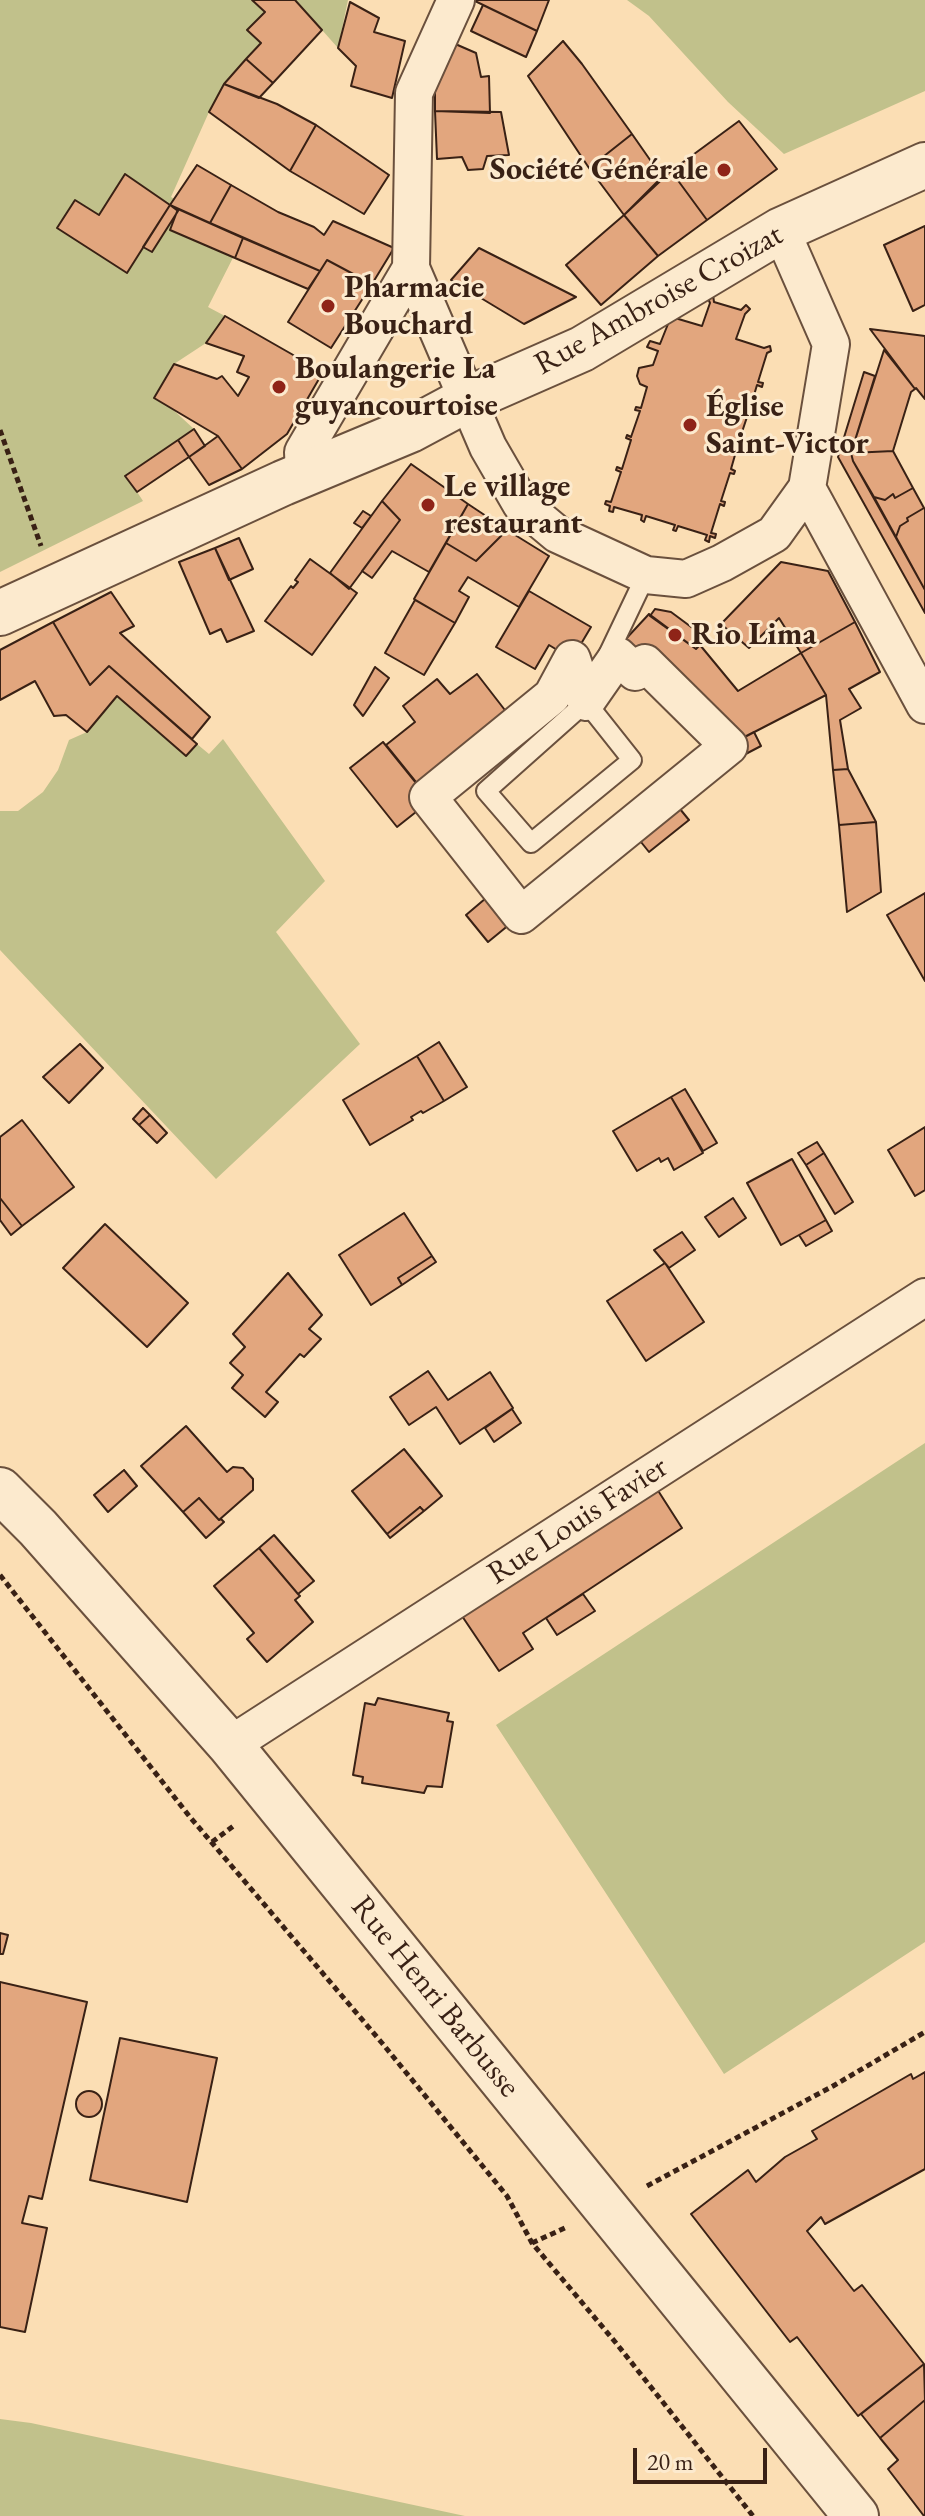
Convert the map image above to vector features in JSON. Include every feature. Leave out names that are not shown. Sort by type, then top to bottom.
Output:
[{"type":"street","points":[[456,0],[414,93],[411,268],[488,447],[521,504],[557,534],[646,575],[686,579],[774,534],[807,488],[831,344],[781,230]]},
{"type":"street","name":"Rue Ambroise Croizat","points":[[0,613],[410,430],[466,400],[582,349],[781,230],[925,165]]},
{"type":"street","points":[[304,475],[303,452],[411,268]]},
{"type":"street","points":[[807,488],[925,705]]},
{"type":"street","points":[[618,656],[635,672],[645,663],[729,746],[521,915],[428,797],[552,696],[572,659],[586,702],[618,656]]},
{"type":"street","name":"Rue Louis Favier","points":[[230,1745],[925,1297]]},
{"type":"street","name":"Rue Henri Barbusse","points":[[0,1490],[28,1517],[230,1745],[856,2516]]},
{"type":"lane","points":[[586,702],[632,760],[531,843],[486,791],[586,702],[646,575]]},
{"type":"path","points":[[0,430],[46,560]]},
{"type":"path","points":[[0,1575],[190,1817],[507,2196],[532,2243],[753,2516]]},
{"type":"path","points":[[532,2243],[607,2208],[833,2086],[925,2032]]},
{"type":"green space","points":[[0,0],[270,0],[265,12],[248,30],[261,43],[224,84],[171,197],[243,238],[208,307],[225,316],[206,343],[174,364],[156,394],[194,429],[126,475],[143,501],[0,572]]},
{"type":"green space","points":[[295,0],[348,0],[338,48],[322,30]]},
{"type":"green space","points":[[627,0],[925,0],[925,91],[784,154],[728,102],[649,16]]},
{"type":"green space","points":[[117,696],[186,755],[197,744],[209,754],[223,739],[325,881],[276,932],[360,1044],[216,1179],[0,950],[0,811],[18,811],[43,792],[58,770],[69,740],[87,732]]},
{"type":"green space","points":[[925,1443],[925,1942],[724,2074],[496,1725]]},
{"type":"green space","points":[[0,2419],[31,2423],[465,2516],[0,2516]]},
{"type":"building","points":[[252,0],[295,0],[322,30],[273,83],[246,59],[261,43],[247,30],[265,12]]},
{"type":"building","points":[[473,0],[549,0],[537,31]]},
{"type":"building","points":[[350,2],[379,18],[374,32],[405,41],[392,98],[351,86],[356,66],[338,48]]},
{"type":"building","points":[[483,5],[537,31],[526,57],[471,31]]},
{"type":"building","points":[[563,41],[632,134],[589,168],[528,76]]},
{"type":"building","points":[[453,43],[476,53],[481,77],[489,76],[490,113],[435,111],[435,80]]},
{"type":"building","points":[[246,59],[273,83],[259,98],[224,84]]},
{"type":"building","points":[[224,84],[277,104],[316,125],[290,171],[209,112]]},
{"type":"building","points":[[435,111],[501,112],[509,155],[487,156],[483,169],[468,170],[462,157],[437,159]]},
{"type":"building","name":"Société Générale","points":[[739,121],[777,169],[707,220],[671,171]]},
{"type":"building","points":[[316,125],[389,175],[364,214],[290,171]]},
{"type":"building","points":[[632,134],[662,177],[624,215],[589,168]]},
{"type":"building","points":[[197,165],[231,185],[210,223],[170,205]]},
{"type":"building","points":[[671,171],[707,220],[658,256],[624,215]]},
{"type":"building","points":[[125,174],[170,205],[127,273],[57,228],[75,200],[99,215]]},
{"type":"building","points":[[231,185],[324,235],[333,221],[394,248],[372,284],[327,260],[320,271],[210,223]]},
{"type":"building","points":[[170,205],[178,211],[152,252],[143,247]]},
{"type":"building","points":[[178,209],[243,238],[235,258],[170,230]]},
{"type":"building","points":[[624,215],[658,256],[601,305],[566,265]]},
{"type":"building","points":[[925,226],[925,305],[913,311],[884,245]]},
{"type":"building","points":[[243,238],[320,271],[308,289],[235,258]]},
{"type":"building","points":[[479,248],[576,297],[524,324],[451,280]]},
{"type":"building","name":"Pharmacie Bouchard","points":[[327,260],[372,284],[331,348],[288,322]]},
{"type":"building","name":"Église Saint-Victor","points":[[713,295],[714,302],[741,310],[746,305],[750,309],[745,314],[736,339],[764,348],[770,346],[771,351],[767,353],[758,382],[763,383],[762,387],[757,385],[749,412],[754,412],[753,415],[748,414],[740,438],[745,439],[744,442],[739,441],[731,469],[735,471],[734,474],[730,473],[721,501],[725,502],[724,506],[720,504],[711,533],[716,534],[715,538],[710,536],[709,542],[705,540],[707,535],[678,526],[676,531],[673,530],[675,525],[646,516],[644,522],[642,515],[614,507],[613,512],[609,511],[610,506],[605,504],[606,501],[611,502],[621,472],[616,470],[617,467],[622,469],[631,440],[626,438],[627,435],[631,437],[640,411],[635,410],[636,407],[641,408],[647,387],[640,384],[637,376],[639,368],[653,365],[658,351],[647,347],[650,341],[660,344],[670,319],[702,326],[710,303],[707,296]]},
{"type":"building","name":"Boulangerie La guyancourtoise","points":[[225,316],[323,372],[287,434],[242,469],[218,436],[154,398],[174,364],[217,379],[222,376],[238,396],[249,377],[237,372],[244,356],[206,343]]},
{"type":"building","points":[[870,329],[925,336],[925,399],[915,389]]},
{"type":"building","points":[[884,350],[915,389],[911,392],[893,451],[851,453]]},
{"type":"building","points":[[864,372],[875,376],[851,453],[853,461],[925,590],[925,613],[838,457]]},
{"type":"building","points":[[194,429],[205,446],[189,457],[178,440]]},
{"type":"building","points":[[218,436],[242,469],[209,485],[189,457]]},
{"type":"building","points":[[178,440],[189,457],[137,492],[125,476]]},
{"type":"building","points":[[893,451],[913,488],[895,498],[893,494],[885,500],[874,497],[851,453]]},
{"type":"building","points":[[411,464],[468,504],[429,572],[392,551],[372,578],[362,571],[400,520],[382,501]]},
{"type":"building","points":[[913,488],[924,508],[907,518],[896,537],[874,497],[885,500],[893,494],[895,498]]},
{"type":"building","points":[[382,501],[400,520],[349,589],[330,573]]},
{"type":"building","points":[[468,504],[507,530],[476,561],[446,543]]},
{"type":"building","points":[[924,508],[925,590],[896,537],[907,518]]},
{"type":"building","points":[[363,511],[371,516],[362,528],[354,523]]},
{"type":"building","points":[[507,530],[549,556],[519,607],[468,577],[459,591],[469,597],[455,623],[414,599],[446,543],[476,561]]},
{"type":"building","points":[[239,538],[253,569],[229,580],[215,548]]},
{"type":"building","points":[[215,548],[254,631],[227,642],[221,629],[210,634],[179,562]]},
{"type":"building","points":[[310,559],[357,593],[312,655],[265,621],[291,586],[293,588],[298,582],[295,580]]},
{"type":"building","points":[[781,562],[828,571],[855,622],[801,653],[779,618],[749,648],[721,624]]},
{"type":"building","points":[[529,591],[591,627],[572,659],[549,645],[535,669],[496,647]]},
{"type":"building","points":[[111,592],[134,626],[120,633],[210,717],[192,739],[109,666],[90,685],[53,622]]},
{"type":"building","points":[[415,600],[455,623],[424,675],[385,653]]},
{"type":"building","points":[[655,609],[671,612],[706,638],[696,649],[650,616]]},
{"type":"building","points":[[649,614],[696,649],[700,645],[738,691],[801,653],[826,695],[735,742],[623,642]]},
{"type":"building","points":[[53,622],[90,685],[109,666],[197,744],[186,756],[117,696],[87,732],[66,715],[54,716],[35,681],[0,700],[0,650]]},
{"type":"building","points":[[855,622],[880,672],[849,689],[861,708],[840,720],[848,769],[833,770],[826,695],[801,653]]},
{"type":"building","points":[[375,667],[389,678],[363,716],[354,705]]},
{"type":"building","points":[[477,674],[518,727],[428,797],[386,745],[415,722],[403,706],[437,679],[450,694]]},
{"type":"building","points":[[754,732],[761,746],[738,758],[735,742]]},
{"type":"building","points":[[383,742],[425,794],[421,808],[397,827],[350,768]]},
{"type":"building","points":[[848,769],[876,822],[839,825],[833,770]]},
{"type":"building","points":[[680,809],[689,820],[649,852],[629,827]]},
{"type":"building","points":[[876,822],[881,892],[847,912],[839,825]]},
{"type":"building","points":[[499,887],[521,915],[488,942],[466,915]]},
{"type":"building","points":[[925,893],[925,981],[887,915]]},
{"type":"building","points":[[439,1042],[467,1087],[444,1101],[417,1056]]},
{"type":"building","points":[[80,1044],[103,1068],[69,1103],[43,1077]]},
{"type":"building","points":[[417,1056],[444,1101],[423,1113],[421,1111],[411,1117],[413,1120],[370,1145],[343,1100]]},
{"type":"building","points":[[685,1089],[717,1143],[703,1151],[671,1097]]},
{"type":"building","points":[[671,1097],[703,1153],[674,1170],[668,1158],[661,1162],[659,1158],[637,1171],[613,1131]]},
{"type":"building","points":[[143,1108],[150,1115],[139,1125],[133,1119]]},
{"type":"building","points":[[150,1115],[167,1133],[157,1143],[139,1125]]},
{"type":"building","points":[[22,1120],[74,1187],[22,1226],[0,1198],[0,1137]]},
{"type":"building","points":[[925,1127],[925,1190],[915,1196],[888,1150]]},
{"type":"building","points":[[817,1142],[824,1153],[806,1165],[798,1153]]},
{"type":"building","points":[[824,1153],[853,1202],[835,1214],[806,1165]]},
{"type":"building","points":[[792,1159],[826,1220],[781,1245],[747,1183]]},
{"type":"building","points":[[0,1198],[22,1226],[11,1235],[0,1220]]},
{"type":"building","points":[[733,1198],[746,1218],[719,1237],[705,1217]]},
{"type":"building","points":[[404,1213],[432,1256],[398,1278],[402,1285],[371,1305],[339,1255]]},
{"type":"building","points":[[826,1220],[832,1231],[806,1246],[799,1235]]},
{"type":"building","points":[[105,1224],[188,1303],[147,1347],[63,1268]]},
{"type":"building","points":[[682,1232],[695,1250],[669,1268],[654,1250]]},
{"type":"building","points":[[432,1256],[436,1262],[402,1285],[398,1278]]},
{"type":"building","points":[[665,1263],[704,1322],[646,1361],[607,1301]]},
{"type":"building","points":[[288,1273],[322,1315],[309,1329],[321,1339],[304,1357],[300,1354],[266,1392],[278,1402],[265,1417],[232,1388],[243,1375],[230,1363],[245,1347],[233,1334]]},
{"type":"building","points":[[428,1371],[448,1400],[490,1372],[513,1408],[460,1444],[436,1407],[409,1425],[390,1397]]},
{"type":"building","points":[[512,1409],[521,1423],[494,1442],[485,1428]]},
{"type":"building","points":[[186,1426],[227,1472],[233,1467],[243,1468],[253,1479],[253,1490],[219,1520],[199,1498],[183,1512],[141,1466]]},
{"type":"building","points":[[404,1449],[442,1496],[424,1511],[420,1507],[387,1534],[352,1491]]},
{"type":"building","points":[[124,1470],[137,1486],[108,1512],[94,1495]]},
{"type":"building","points":[[657,1489],[682,1528],[523,1633],[533,1649],[499,1671],[462,1616]]},
{"type":"building","points":[[199,1498],[224,1522],[206,1538],[183,1512]]},
{"type":"building","points":[[420,1507],[424,1511],[390,1538],[387,1534]]},
{"type":"building","points":[[274,1535],[314,1581],[298,1594],[259,1548]]},
{"type":"building","points":[[259,1548],[300,1596],[295,1600],[313,1622],[267,1662],[247,1639],[254,1633],[214,1586]]},
{"type":"building","points":[[583,1594],[595,1611],[557,1635],[546,1618]]},
{"type":"building","points":[[378,1698],[449,1713],[447,1721],[453,1722],[442,1787],[427,1786],[424,1793],[362,1783],[363,1777],[353,1775],[365,1703],[375,1705]]},
{"type":"building","points":[[0,1933],[8,1935],[3,1954],[0,1954]]},
{"type":"building","points":[[0,1982],[87,2002],[42,2199],[29,2196],[22,2223],[47,2228],[25,2332],[0,2327]]},
{"type":"building","points":[[120,2038],[217,2058],[187,2202],[90,2180]]},
{"type":"building","points":[[925,2072],[925,2169],[825,2224],[821,2217],[807,2231],[854,2291],[862,2285],[924,2364],[858,2416],[797,2337],[790,2342],[691,2214],[748,2170],[756,2182],[785,2157],[817,2139],[812,2131],[911,2074],[913,2079]]},
{"type":"building","points":[[89,2091],[98,2095],[102,2104],[98,2113],[89,2117],[80,2113],[76,2104],[80,2095]]},
{"type":"building","points":[[924,2364],[925,2400],[880,2438],[861,2414]]},
{"type":"building","points":[[925,2400],[924,2516],[888,2469],[898,2460],[880,2438]]},
{"type":"place","name":"Société Générale","points":[[724,170]]},
{"type":"place","name":"Pharmacie Bouchard","points":[[328,306]]},
{"type":"place","name":"Boulangerie La guyancourtoise","points":[[279,387]]},
{"type":"place","name":"Église Saint-Victor","points":[[690,425]]},
{"type":"place","name":"Le village restaurant","points":[[428,505]]},
{"type":"place","name":"Rio Lima","points":[[675,635]]}]
